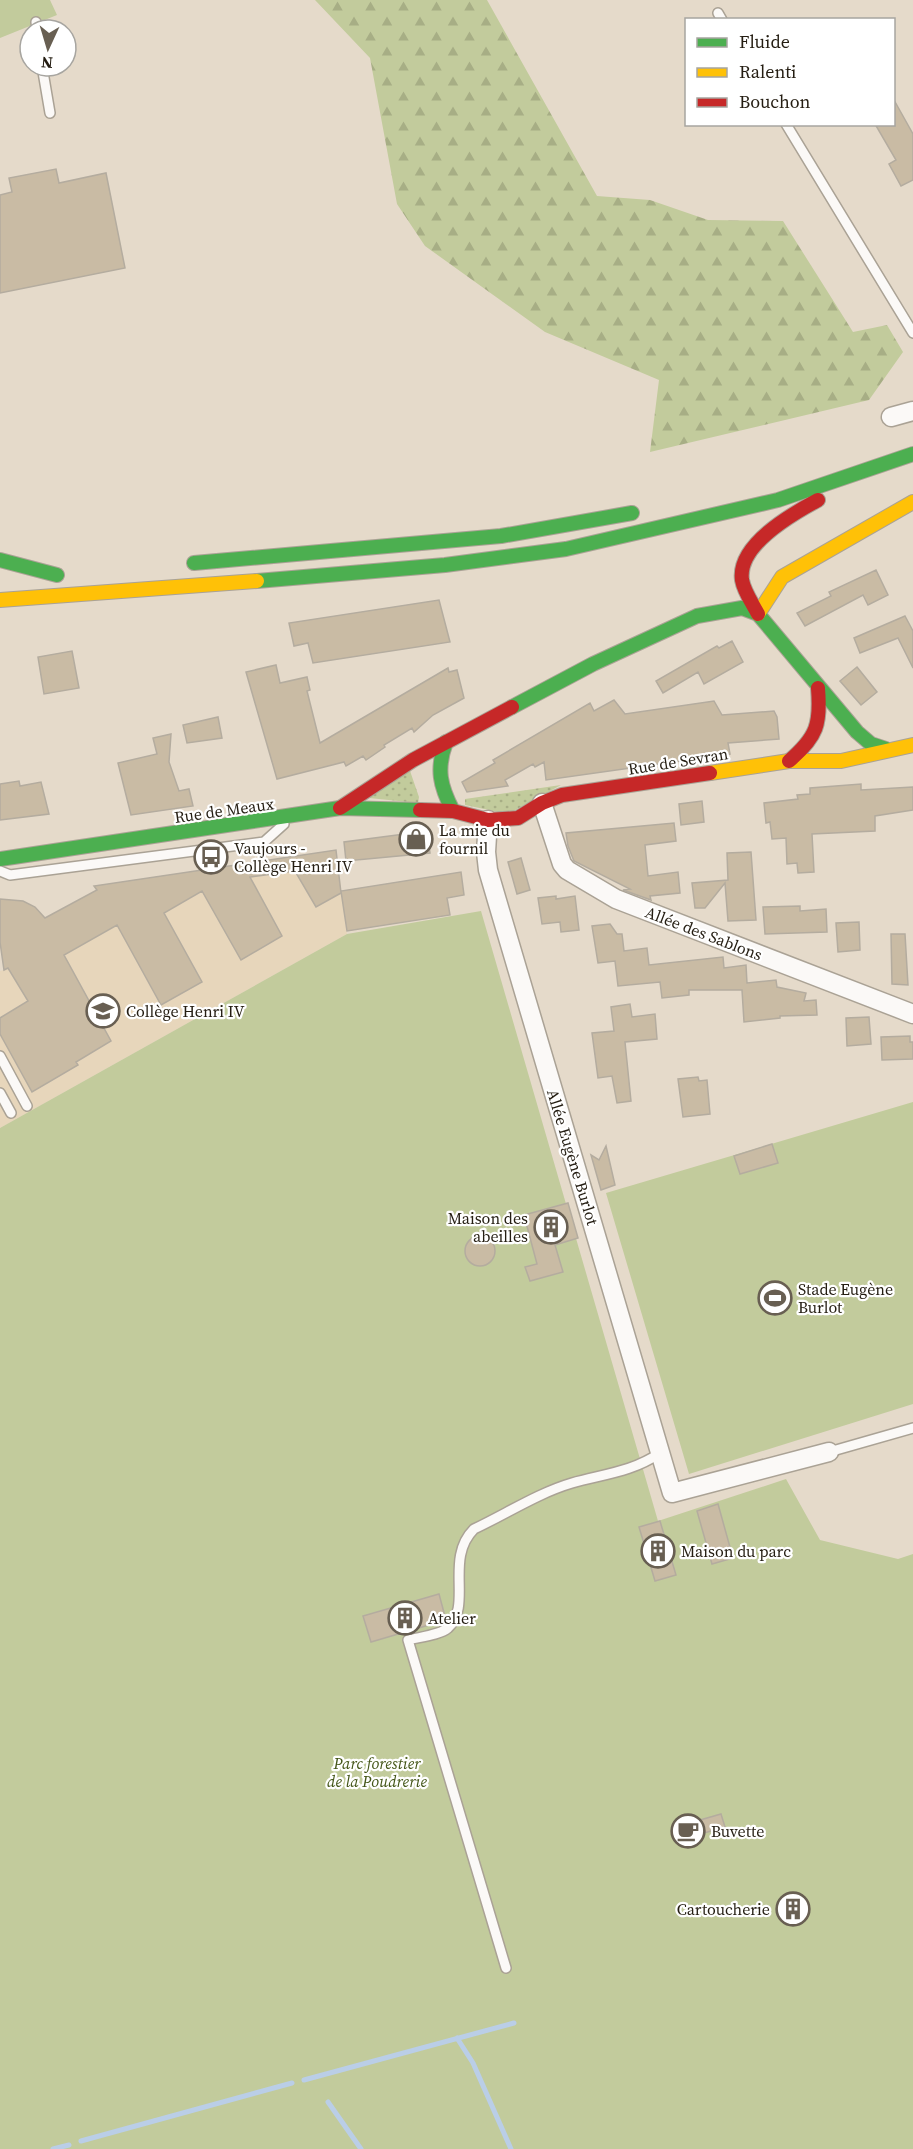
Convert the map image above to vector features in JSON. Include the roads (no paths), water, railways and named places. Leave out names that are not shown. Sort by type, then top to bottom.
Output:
[{"type":"main road","points":[[0,600],[342,574],[566,549],[778,500],[913,454]]},
{"type":"main road","points":[[886,749],[871,744],[857,732],[818,688],[758,614],[742,580],[743,560],[758,542],[786,518],[817,500],[859,485],[891,462]]},
{"type":"main road","points":[[758,614],[782,577],[913,502]]},
{"type":"main road","points":[[185,564],[501,536],[649,510]]},
{"type":"main road","points":[[0,560],[62,574],[11,579]]},
{"type":"main road","points":[[40,612],[60,608],[113,590]]},
{"type":"main road","points":[[340,808],[447,742],[593,664],[697,616],[742,608],[758,614]]},
{"type":"main road","points":[[789,761],[813,738],[821,717],[818,688]]},
{"type":"main road","points":[[447,742],[438,763],[437,776],[453,811]]},
{"type":"main road","name":"Rue de Sevran","points":[[453,811],[488,820],[518,818],[542,803],[562,795],[789,761],[807,763],[859,757],[886,749],[913,745]]},
{"type":"main road","name":"Rue de Meaux","points":[[0,859],[340,808],[453,811]]},
{"type":"street","points":[[891,417],[913,411]]},
{"type":"street","name":"Allée des Sablons","points":[[542,803],[562,864],[567,870],[616,899],[913,1014]]},
{"type":"street","name":"Allée Eugène Burlot","points":[[488,820],[486,852],[488,870],[672,1493],[829,1452]]},
{"type":"lane","points":[[44,78],[50,113]]},
{"type":"lane","points":[[787,126],[913,333]]},
{"type":"lane","points":[[0,871],[10,875],[264,842],[292,817]]},
{"type":"lane","points":[[0,1056],[27,1106]]},
{"type":"lane","points":[[0,1093],[11,1113]]},
{"type":"lane","points":[[829,1452],[913,1428]]},
{"type":"lane","points":[[506,1968],[408,1640],[447,1630],[455,1618],[459,1603],[460,1551],[465,1538],[474,1529],[548,1492],[573,1483],[616,1474],[646,1463],[660,1453]]},
{"type":"waterway","points":[[304,2080],[514,2023]]},
{"type":"waterway","points":[[457,2038],[473,2063],[511,2149]]},
{"type":"waterway","points":[[81,2141],[292,2083]]},
{"type":"waterway","points":[[328,2102],[361,2149]]},
{"type":"waterway","points":[[53,2149],[69,2145]]},
{"type":"place","name":"La mie du fournil","points":[[416,839]]},
{"type":"place","name":"Vaujours - Collège Henri IV","points":[[211,857]]},
{"type":"place","name":"Collège Henri IV","points":[[103,1011]]},
{"type":"place","name":"Maison des abeilles","points":[[551,1227]]},
{"type":"place","name":"Stade Eugène Burlot","points":[[775,1298]]},
{"type":"place","name":"Maison du parc","points":[[658,1551]]},
{"type":"place","name":"Atelier","points":[[405,1618]]},
{"type":"place","name":"Buvette","points":[[688,1831]]},
{"type":"place","name":"Cartoucherie","points":[[793,1909]]},
{"type":"park label","name":"Parc forestier de la Poudrerie","points":[[377,1772]]}]
